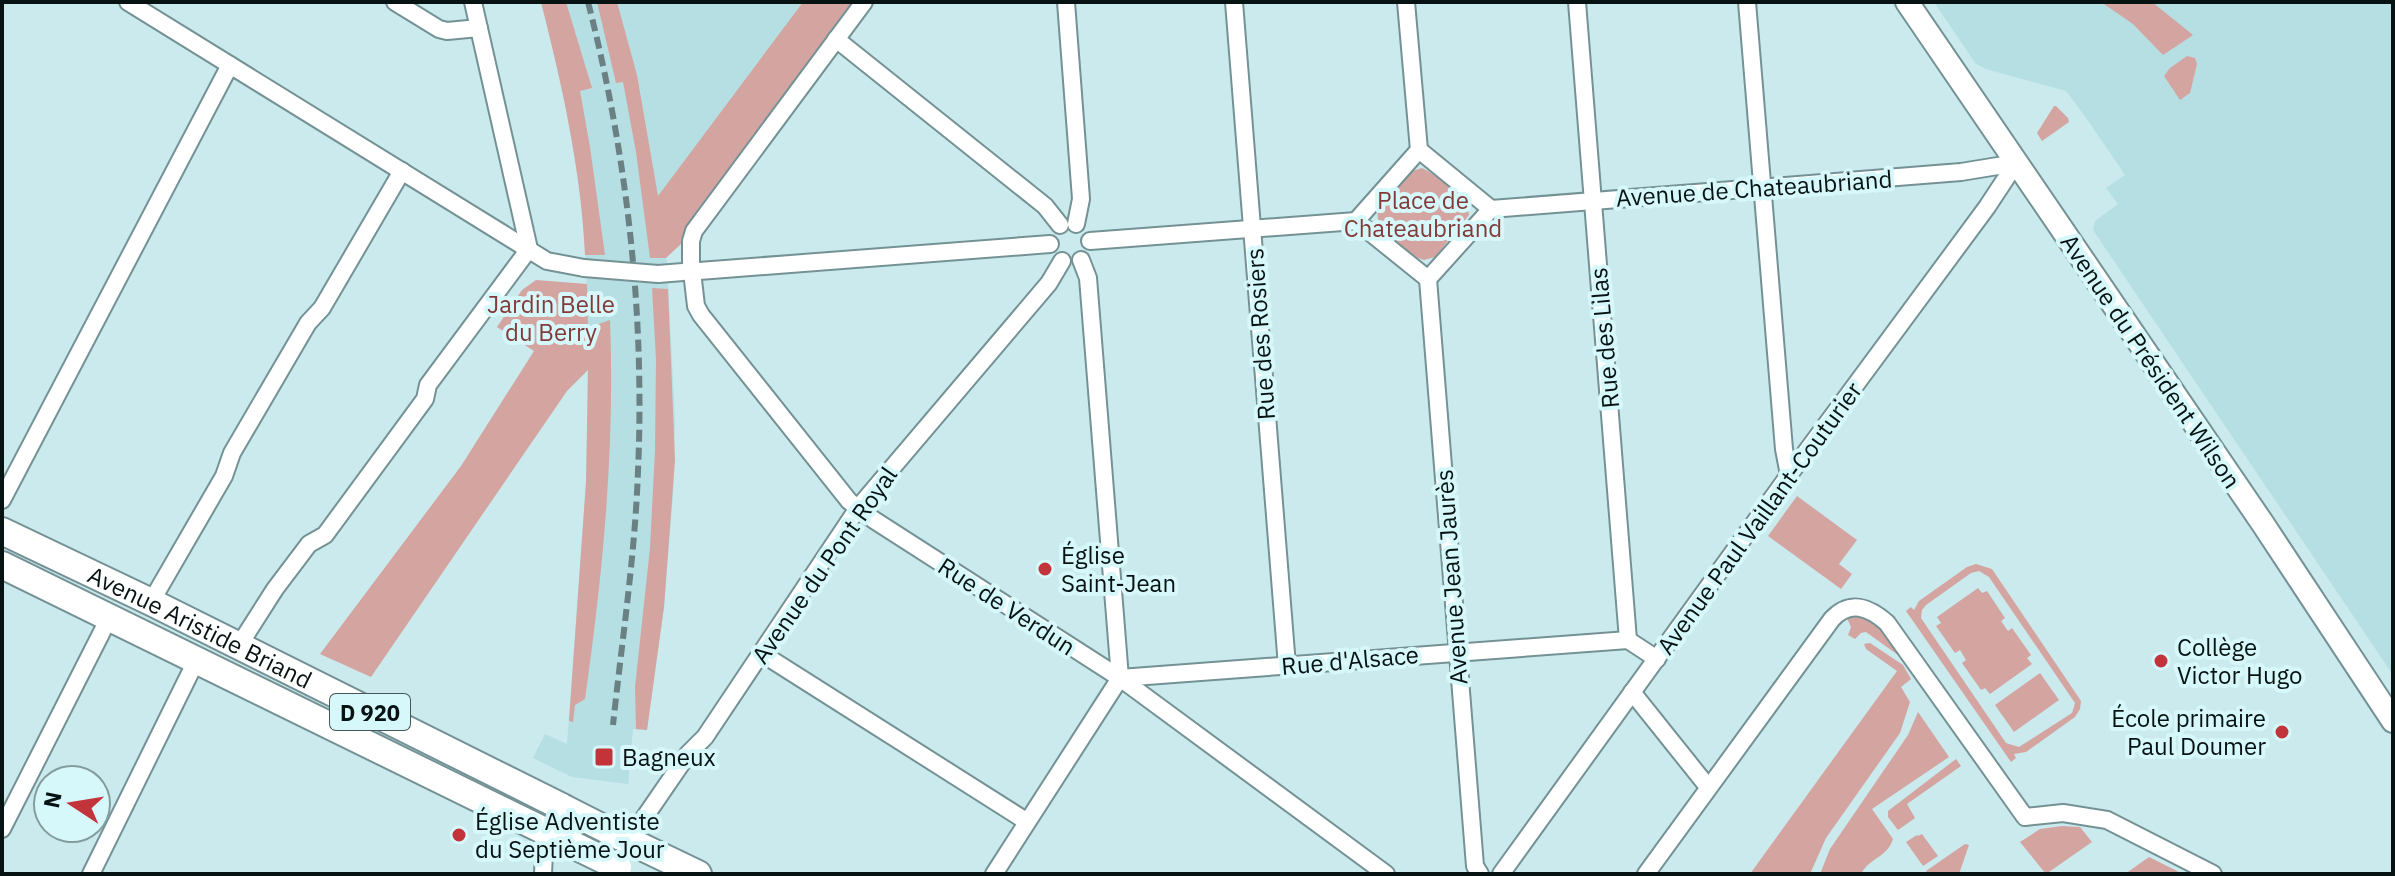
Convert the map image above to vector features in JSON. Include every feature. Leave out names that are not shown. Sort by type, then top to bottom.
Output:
[{"type":"main road","name":"Avenue Aristide Briand","points":[[2,531],[698,874]]},
{"type":"main road","name":"Avenue Aristide Briand","points":[[2,565],[625,871]]},
{"type":"street","points":[[128,2],[547,261],[584,268],[658,274],[1050,244]]},
{"type":"street","points":[[395,2],[439,29],[479,28]]},
{"type":"street","points":[[238,647],[275,589],[309,544],[325,535],[425,399],[428,385],[529,249],[473,2]]},
{"type":"street","points":[[692,272],[691,241],[694,231],[864,2]]},
{"type":"street","points":[[836,39],[1068,224],[1085,230],[1090,241],[1088,251],[1081,260],[1072,263],[1055,256],[1050,244],[1052,233],[1068,224],[1081,199],[1066,2]]},
{"type":"street","name":"Rue des Rosiers","points":[[1234,2],[1287,666]]},
{"type":"street","points":[[1090,241],[1356,221],[1428,279],[1491,209],[1419,150],[1406,2]]},
{"type":"street","name":"Rue des Lilas","points":[[1577,2],[1628,640]]},
{"type":"street","points":[[1747,2],[1784,449],[1789,475]]},
{"type":"street","name":"Avenue du Président Wilson","points":[[1907,2],[2263,524],[2393,721]]},
{"type":"street","points":[[2,500],[230,65]]},
{"type":"street","points":[[1356,221],[1419,150]]},
{"type":"street","name":"Avenue de Chateaubriand","points":[[1491,209],[1961,172],[2016,163]]},
{"type":"street","name":"Avenue Paul Vaillant-Couturier","points":[[1501,874],[2016,163]]},
{"type":"street","points":[[151,602],[224,476],[232,453],[247,427],[308,323],[322,308],[402,171]]},
{"type":"street","points":[[994,874],[1120,678],[1088,278],[1081,260]]},
{"type":"street","name":"Avenue du Pont Royal","points":[[625,838],[688,754],[705,737],[858,508],[1049,283],[1062,261]]},
{"type":"street","name":"Rue de Verdun","points":[[692,272],[696,306],[701,315],[843,494],[858,508],[1120,678],[1386,874]]},
{"type":"street","name":"Avenue Jean Jaurès","points":[[1428,279],[1475,866],[1480,874]]},
{"type":"street","points":[[1646,874],[1832,619],[1847,607],[1857,606],[1874,611],[1887,623],[2025,817],[2063,813],[2107,820],[2213,874]]},
{"type":"street","points":[[2,829],[110,616]]},
{"type":"street","points":[[1628,640],[1657,659]]},
{"type":"street","name":"Rue d'Alsace","points":[[1120,678],[1628,640]]},
{"type":"street","points":[[761,653],[1026,821]]},
{"type":"street","points":[[91,874],[197,659]]},
{"type":"street","points":[[1632,692],[1708,787]]},
{"type":"street","points":[[543,874],[551,834]]},
{"type":"shaded area","points":[[541,2],[803,2],[658,197],[667,262],[675,421],[673,495],[664,607],[647,730],[633,729],[628,784],[572,777],[533,758],[545,734],[567,744],[588,421],[583,207],[563,91]]},
{"type":"shaded area","points":[[1934,2],[2393,2],[2393,675],[2093,230],[2095,221],[2118,204],[2106,188],[2125,175],[2087,119],[2066,91],[1976,64]]},
{"type":"green space","points":[[541,2],[566,2],[592,88],[580,91],[605,255],[585,255],[569,127]]},
{"type":"green space","points":[[597,2],[617,2],[637,75],[658,196],[803,2],[856,2],[695,219],[681,244],[666,258],[650,258],[623,82],[616,83]]},
{"type":"green space","points":[[2101,2],[2152,2],[2193,35],[2163,55],[2133,24]]},
{"type":"green space","points":[[2187,56],[2195,58],[2197,64],[2190,93],[2180,100],[2164,76]]},
{"type":"green space","points":[[2054,106],[2069,122],[2042,141],[2037,133]]},
{"type":"green space","name":"Place de Chateaubriand","points":[[1422,168],[1458,195],[1469,215],[1435,257],[1424,260],[1391,238],[1378,219],[1378,211],[1409,172]]},
{"type":"green space","name":"Jardin Belle du Berry","points":[[536,280],[587,284],[588,328],[610,320],[611,415],[602,557],[585,699],[575,705],[573,722],[569,721],[586,482],[588,370],[567,391],[371,677],[320,654],[461,466],[534,351],[497,327],[522,290]]},
{"type":"green space","points":[[652,288],[668,289],[675,460],[664,607],[647,730],[636,729],[635,687],[650,548],[655,450],[656,359]]},
{"type":"green space","points":[[1797,496],[1857,540],[1839,564],[1852,574],[1841,589],[1768,536]]},
{"type":"green space","points":[[1976,564],[1992,569],[2081,701],[2075,717],[2026,752],[2014,754],[2016,758],[2011,762],[1906,611],[1911,607],[1914,610],[1919,601]],"holes":[[[1979,571],[1989,577],[2075,703],[2072,713],[2019,747],[2006,743],[1921,618],[1926,605],[1971,573]]]},
{"type":"green space","points":[[1978,588],[1982,593],[1987,591],[2005,618],[2001,621],[2008,631],[2012,628],[2031,655],[2027,658],[2032,664],[1990,694],[1985,688],[1981,690],[1962,663],[1966,660],[1960,650],[1955,653],[1936,626],[1941,623],[1937,617]]},
{"type":"green space","points":[[1852,616],[1877,626],[1890,638],[1905,660],[1866,632],[1855,639],[1848,635],[1851,627],[1847,618]]},
{"type":"green space","points":[[1870,643],[1903,665],[1911,679],[1901,687],[1910,702],[1900,733],[1826,838],[1810,874],[1750,874],[1897,671],[1866,649],[1864,644]]},
{"type":"green space","points":[[2040,673],[2059,700],[2014,732],[1995,705]]},
{"type":"green space","points":[[1918,712],[1949,757],[1872,809],[1893,839],[1887,850],[1861,874],[1820,874],[1830,849],[1908,735]]},
{"type":"green space","points":[[1956,759],[1961,766],[1907,804],[1915,818],[1898,830],[1888,817],[1888,811]]},
{"type":"green space","points":[[2080,827],[2092,842],[2046,874],[2020,842],[2040,829]]},
{"type":"green space","points":[[1922,834],[1938,856],[1923,866],[1906,842]]},
{"type":"green space","points":[[1965,844],[1969,845],[1959,874],[1928,874],[1926,871]]},
{"type":"green space","points":[[2149,857],[2183,874],[2125,874]]},
{"type":"railway","points":[[588,2],[602,59],[623,176],[639,353],[636,503],[613,725]]},
{"type":"place","name":"Église Saint-Jean","points":[[1045,569]]},
{"type":"place","name":"Collège Victor Hugo","points":[[2161,661]]},
{"type":"place","name":"École primaire Paul Doumer","points":[[2282,732]]},
{"type":"place","name":"Bagneux","points":[[604,757]]},
{"type":"place","name":"Église Adventiste du Septième Jour","points":[[459,835]]}]
